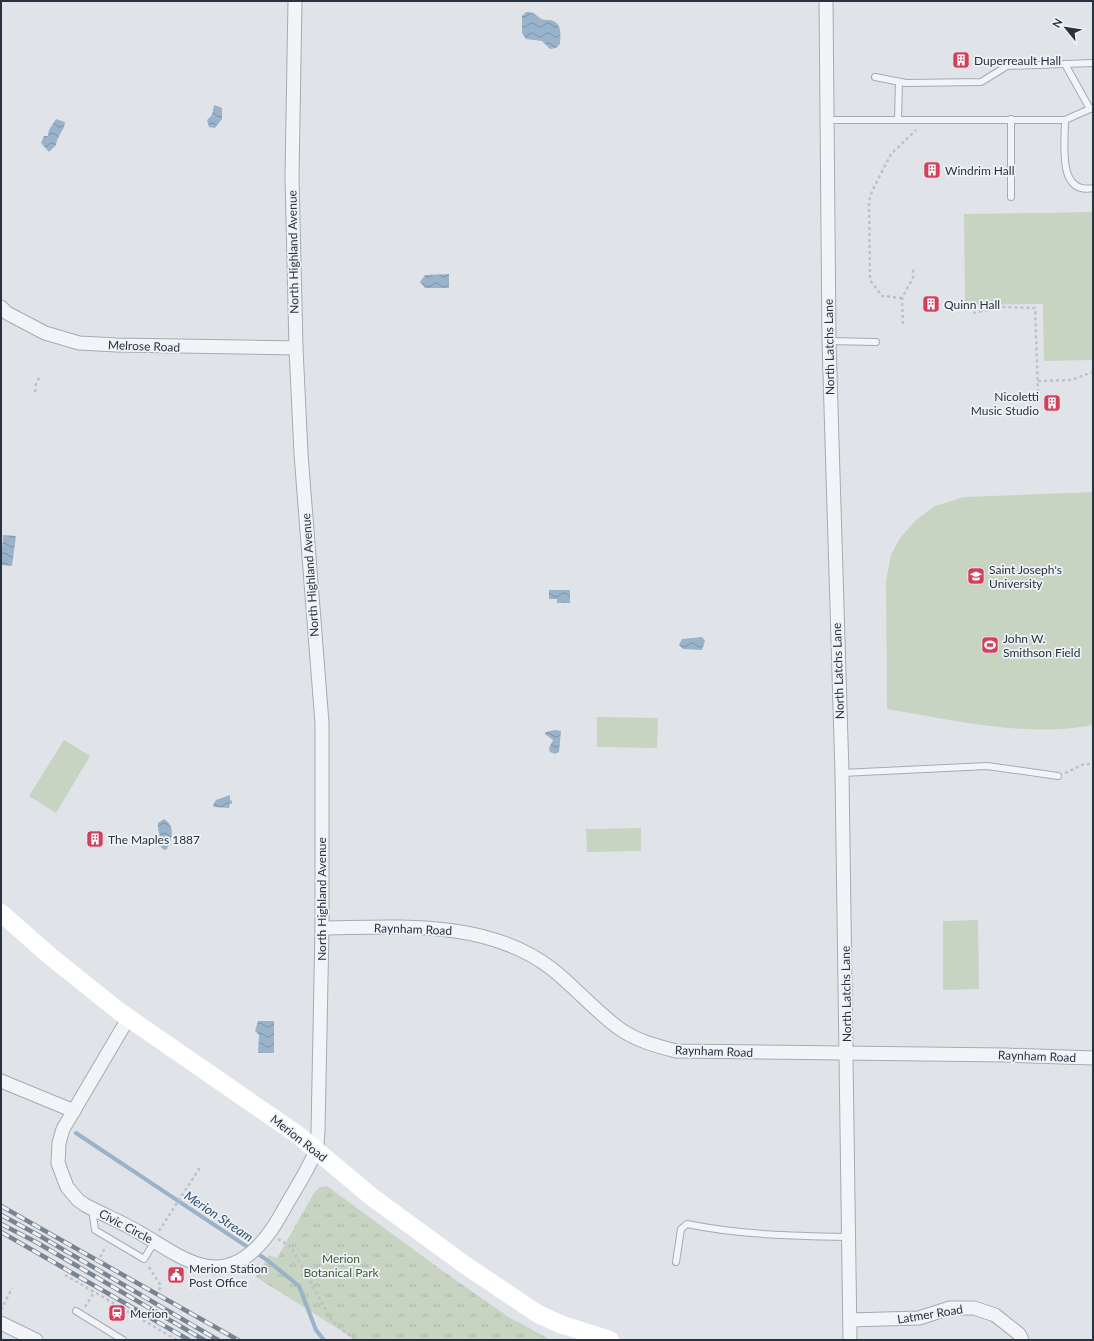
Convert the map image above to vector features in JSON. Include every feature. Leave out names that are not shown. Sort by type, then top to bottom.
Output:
[{"type":"street","name":"North Highland Avenue","points":[[295,1],[292,176],[296,348],[301,454],[322,723],[322,928],[316,1150]]},
{"type":"street","name":"North Latchs Lane","points":[[826,1],[829,341],[842,773],[850,1340]]},
{"type":"street","name":"Melrose Road","points":[[3,312],[45,333],[79,343],[117,346],[296,348]]},
{"type":"street","name":"Merion Road","points":[[1,913],[50,956],[129,1017],[298,1135],[378,1202],[521,1304],[560,1324],[610,1340]]},
{"type":"street","name":"Raynham Road","points":[[322,928],[447,928],[495,940],[539,960],[552,969],[620,1030],[652,1045],[676,1051],[847,1052],[1093,1058]]},
{"type":"street","name":"Civic Circle","points":[[129,1017],[63,1130],[59,1143],[57,1156],[58,1163],[67,1187],[78,1200],[179,1256],[200,1265],[212,1268],[226,1266],[242,1261],[269,1234],[276,1224],[316,1150]]},
{"type":"street","points":[[1,1081],[74,1111]]},
{"type":"street","name":"Latmer Road","points":[[850,1320],[919,1318],[950,1308],[974,1308],[995,1315],[1019,1334],[1022,1340]]},
{"type":"street","points":[[1,1322],[36,1340]]},
{"type":"lane","points":[[875,77],[899,82],[981,82],[1007,66],[1093,63]]},
{"type":"lane","points":[[827,120],[1065,120],[1092,108],[1065,64]]},
{"type":"lane","points":[[898,119],[899,82]]},
{"type":"lane","points":[[1010,196],[1011,119]]},
{"type":"lane","points":[[1065,120],[1066,171],[1071,182],[1079,188],[1093,188]]},
{"type":"lane","points":[[829,341],[876,342]]},
{"type":"lane","points":[[842,773],[986,766],[1058,776]]},
{"type":"lane","points":[[92,1209],[95,1230],[144,1259],[153,1241]]},
{"type":"lane","points":[[676,1262],[681,1229],[687,1224],[734,1232],[848,1237]]},
{"type":"lane","points":[[78,1312],[123,1340]]},
{"type":"path","points":[[902,298],[882,296],[870,280],[869,201],[872,191],[891,154],[926,119]]},
{"type":"path","points":[[903,324],[902,298],[913,278],[913,269]]},
{"type":"path","points":[[973,313],[1002,307],[1035,308],[1038,392]]},
{"type":"path","points":[[1038,381],[1071,380],[1093,372]]},
{"type":"path","points":[[35,392],[36,384],[40,376]]},
{"type":"path","points":[[1058,776],[1084,764],[1093,764]]},
{"type":"path","points":[[153,1241],[201,1166]]},
{"type":"path","points":[[269,1234],[291,1247],[332,1321],[355,1340]]},
{"type":"path","points":[[144,1259],[161,1286],[157,1294]]},
{"type":"path","points":[[65,1275],[178,1340]]},
{"type":"path","points":[[1,1310],[12,1288]]},
{"type":"path","points":[[78,1312],[94,1292]]},
{"type":"green space","points":[[1093,212],[1093,360],[1044,361],[1043,304],[965,305],[964,214]]},
{"type":"green space","name":"John W. Smithson Field","points":[[1093,492],[1093,725],[1043,730],[1016,729],[887,709],[886,581],[891,555],[900,538],[916,520],[935,506],[964,497]]},
{"type":"green space","points":[[597,717],[658,718],[657,748],[597,747]]},
{"type":"green space","points":[[64,740],[90,756],[56,813],[29,796]]},
{"type":"green space","points":[[641,828],[641,851],[587,852],[586,829]]},
{"type":"green space","points":[[978,920],[979,989],[943,990],[943,921]]},
{"type":"green space","name":"Merion Botanical Park","points":[[327,1186],[507,1316],[551,1340],[356,1340],[256,1277],[269,1255],[277,1258],[314,1193],[320,1187]]},
{"type":"water","points":[[526,12],[532,13],[542,19],[553,21],[558,25],[561,36],[560,44],[556,48],[550,49],[542,41],[526,39],[522,33],[522,16]]},
{"type":"water","points":[[214,105],[222,108],[222,119],[215,128],[209,127],[207,120],[212,115]]},
{"type":"water","points":[[56,119],[65,122],[56,145],[49,152],[41,143],[44,136],[48,136],[49,130]]},
{"type":"water","points":[[449,274],[449,288],[425,288],[420,282],[425,275]]},
{"type":"water","points":[[3,535],[16,536],[12,566],[1,565]]},
{"type":"water","points":[[549,590],[570,590],[570,603],[557,603],[557,599],[549,599]]},
{"type":"water","points":[[702,637],[705,641],[702,650],[683,649],[679,645],[682,639]]},
{"type":"water","points":[[555,730],[561,731],[559,752],[555,754],[550,752],[549,748],[553,740],[545,734],[546,732]]},
{"type":"water","points":[[230,795],[232,804],[230,803],[229,808],[214,807],[213,805],[216,800]]},
{"type":"water","points":[[164,819],[170,825],[172,833],[169,845],[167,849],[164,850],[159,845],[160,839],[158,823]]},
{"type":"water","points":[[258,1021],[274,1021],[274,1053],[258,1053],[259,1035],[255,1031]]},
{"type":"waterway","name":"Merion Stream","points":[[76,1133],[267,1260],[299,1286],[316,1330],[324,1340]]},
{"type":"railway","points":[[1,1206],[238,1340]]},
{"type":"railway","points":[[1,1215],[40,1236],[218,1340]]},
{"type":"railway","points":[[1,1224],[36,1242],[204,1340]]},
{"type":"railway","points":[[1,1232],[189,1340]]},
{"type":"place","name":"Duperreault Hall","points":[[961,60]]},
{"type":"place","name":"Windrim Hall","points":[[932,170]]},
{"type":"place","name":"Quinn Hall","points":[[931,304]]},
{"type":"place","name":"Nicoletti Music Studio","points":[[1052,403]]},
{"type":"place","name":"Saint Joseph's University","points":[[976,576]]},
{"type":"place","name":"John W. Smithson Field","points":[[990,645]]},
{"type":"place","name":"The Maples 1887","points":[[95,839]]},
{"type":"place","name":"Merion Station Post Office","points":[[176,1275]]},
{"type":"place","name":"Merion","points":[[117,1313]]}]
